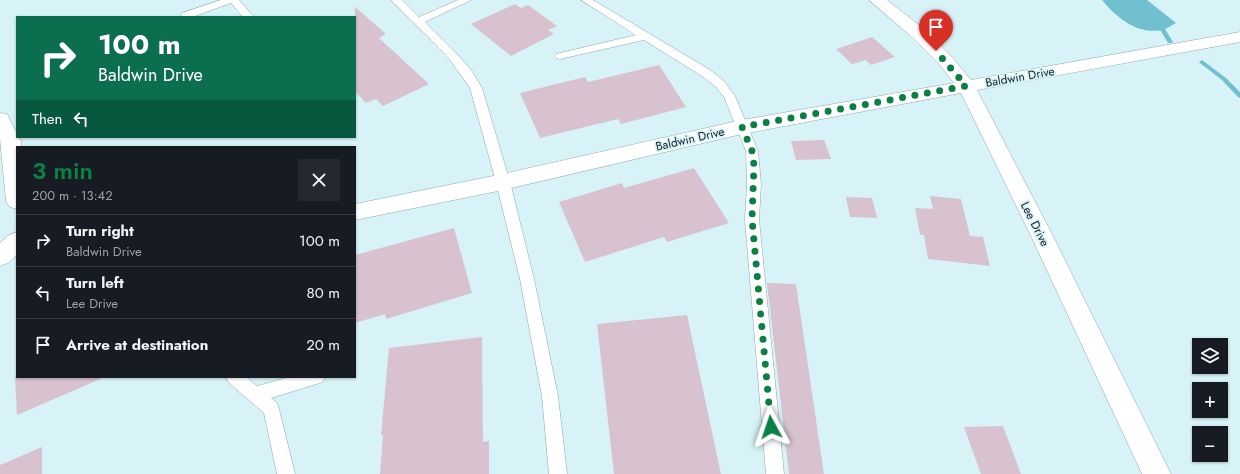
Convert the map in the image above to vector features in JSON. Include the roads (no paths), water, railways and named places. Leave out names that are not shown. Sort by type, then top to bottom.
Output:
[{"type":"street","name":"Lee Drive","points":[[877,0],[918,33],[945,60],[966,86],[1042,236],[1157,474]]},
{"type":"street","name":"Baldwin Drive","points":[[356,212],[503,182],[742,127],[1240,37]]},
{"type":"street","points":[[0,119],[11,142],[16,191]]},
{"type":"street","points":[[0,257],[16,242]]},
{"type":"lane","points":[[186,16],[232,0],[248,16]]},
{"type":"lane","points":[[396,0],[452,55],[467,73],[476,88],[503,182],[527,279],[550,396],[558,474]]},
{"type":"lane","points":[[419,21],[466,0]]},
{"type":"lane","points":[[586,0],[706,73],[720,84],[729,96],[752,151],[754,165],[752,219],[776,474]]},
{"type":"lane","points":[[560,56],[646,36]]},
{"type":"lane","points":[[235,378],[271,409],[286,474]]},
{"type":"lane","points":[[254,395],[314,378]]},
{"type":"water","points":[[1102,0],[1147,0],[1176,23],[1162,30],[1144,30],[1128,23],[1114,13]]},
{"type":"waterway","points":[[1156,24],[1163,30],[1170,42]]},
{"type":"waterway","points":[[1202,62],[1224,79],[1240,96]]}]
